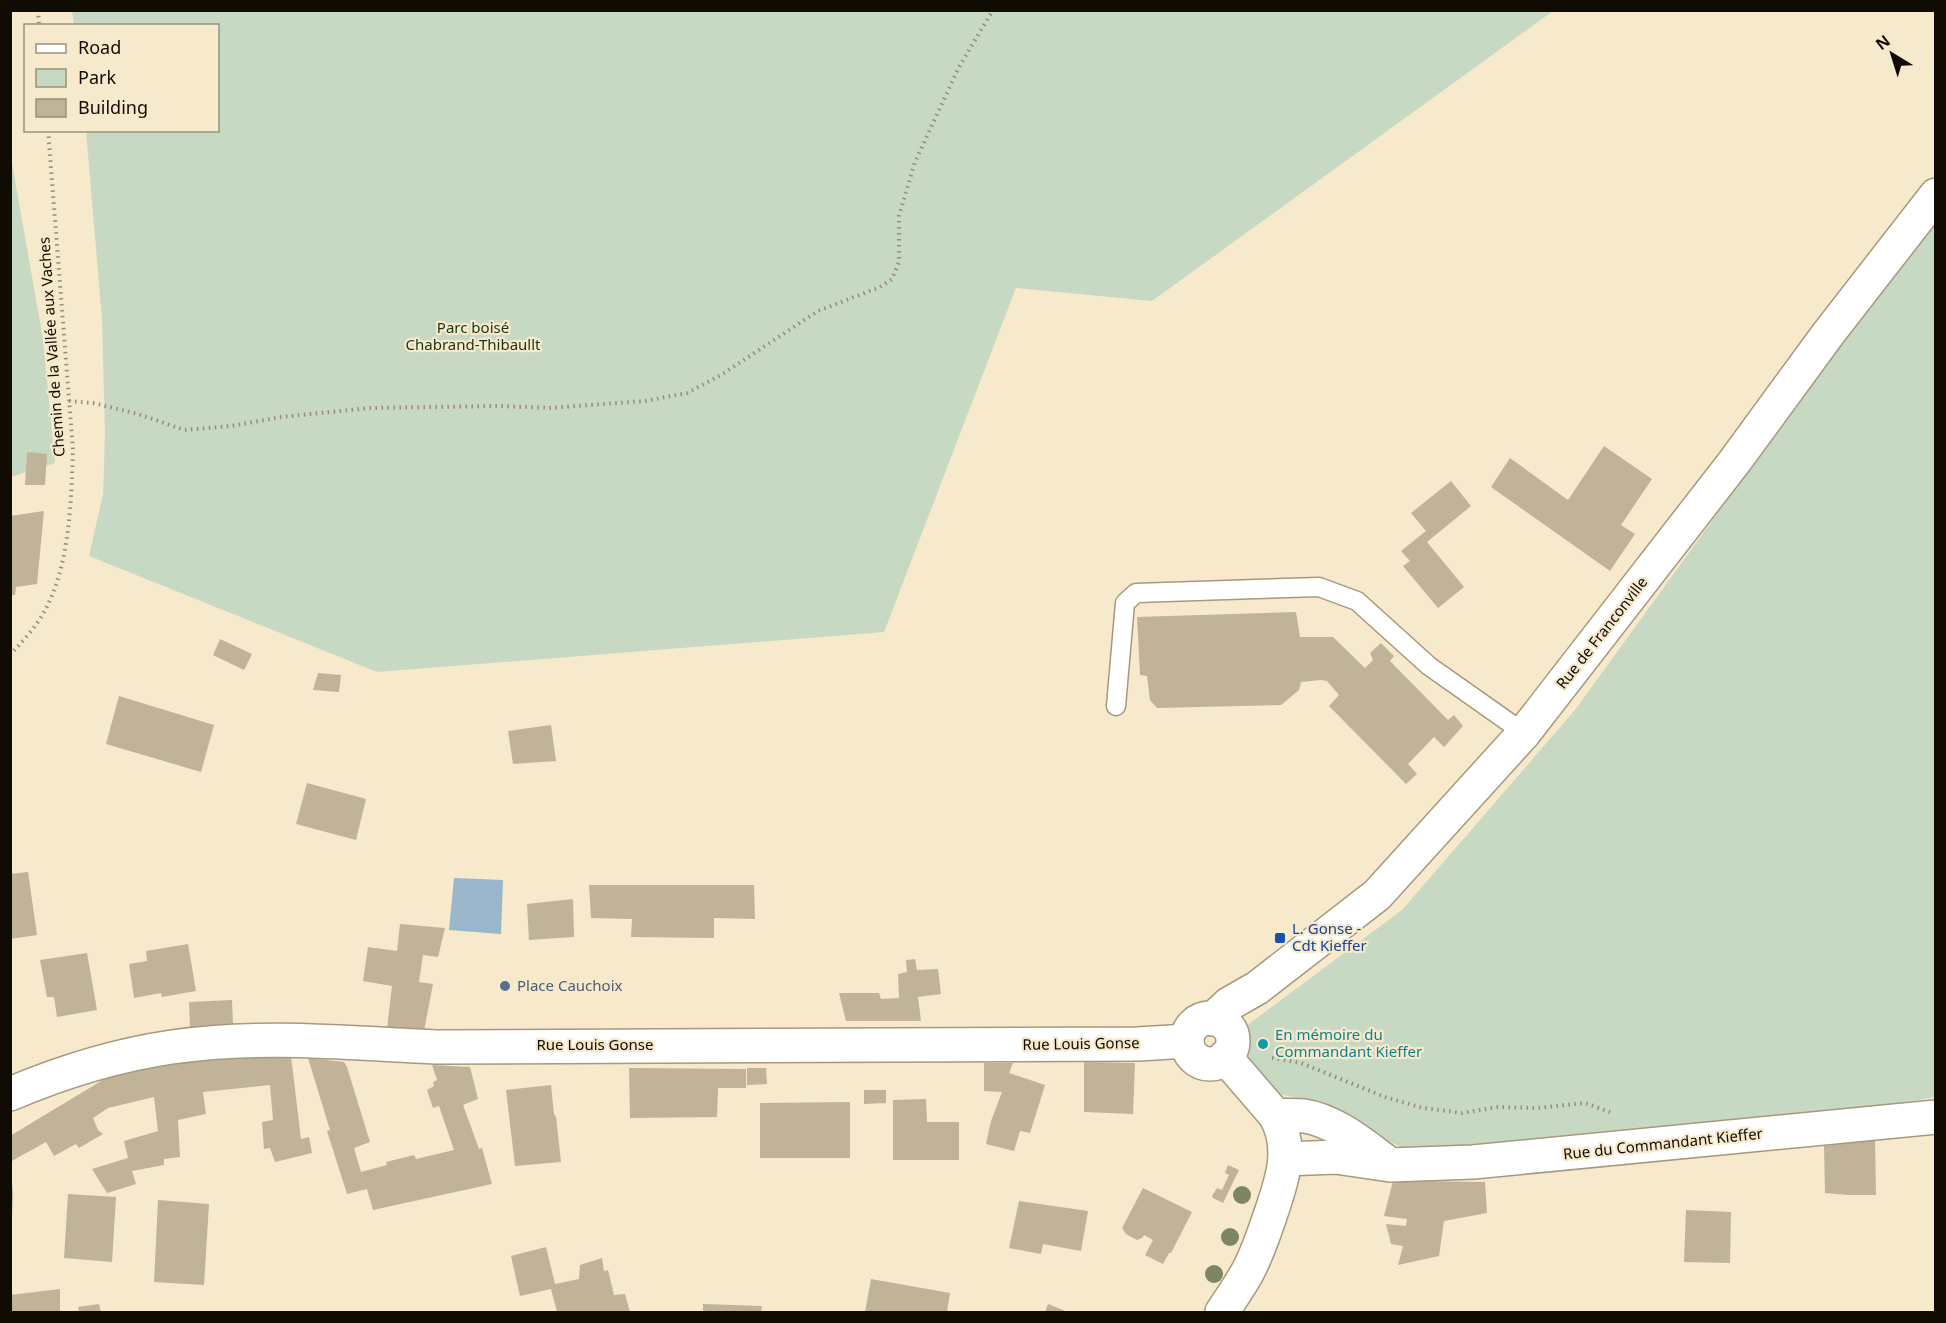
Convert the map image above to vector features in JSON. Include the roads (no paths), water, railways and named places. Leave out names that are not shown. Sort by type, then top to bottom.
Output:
[{"type":"street","name":"Rue de Franconville","points":[[1187,1041],[1190,1029],[1202,1019],[1222,1034],[1248,1005],[1257,988],[1377,895],[1524,733],[1735,461],[1835,325],[1935,195]]},
{"type":"street","points":[[1222,1034],[1281,1125],[1285,1141],[1282,1185],[1263,1239],[1247,1273],[1222,1312]]},
{"type":"street","name":"Rue Louis Gonse","points":[[10,1094],[102,1061],[172,1047],[246,1041],[340,1042],[436,1047],[513,1038],[1138,1044],[1187,1041]]},
{"type":"street","points":[[1275,1115],[1306,1116],[1324,1123],[1362,1144],[1390,1165]]},
{"type":"street","name":"Rue du Commandant Kieffer","points":[[1285,1159],[1336,1157],[1390,1165],[1473,1162],[1935,1117]]},
{"type":"lane","points":[[1116,706],[1125,603],[1136,593],[1319,587],[1357,601],[1429,666],[1524,733]]},
{"type":"water","points":[[454,878],[503,880],[501,934],[449,930]]},
{"type":"place","name":"L. Gonse - Cdt Kieffer","points":[[1280,938]]},
{"type":"place","name":"Place Cauchoix","points":[[505,986]]},
{"type":"place","name":"En mémoire du Commandant Kieffer","points":[[1263,1044]]},
{"type":"park label","name":"Parc boisé Chabrand-Thibaullt","points":[[473,336]]}]
